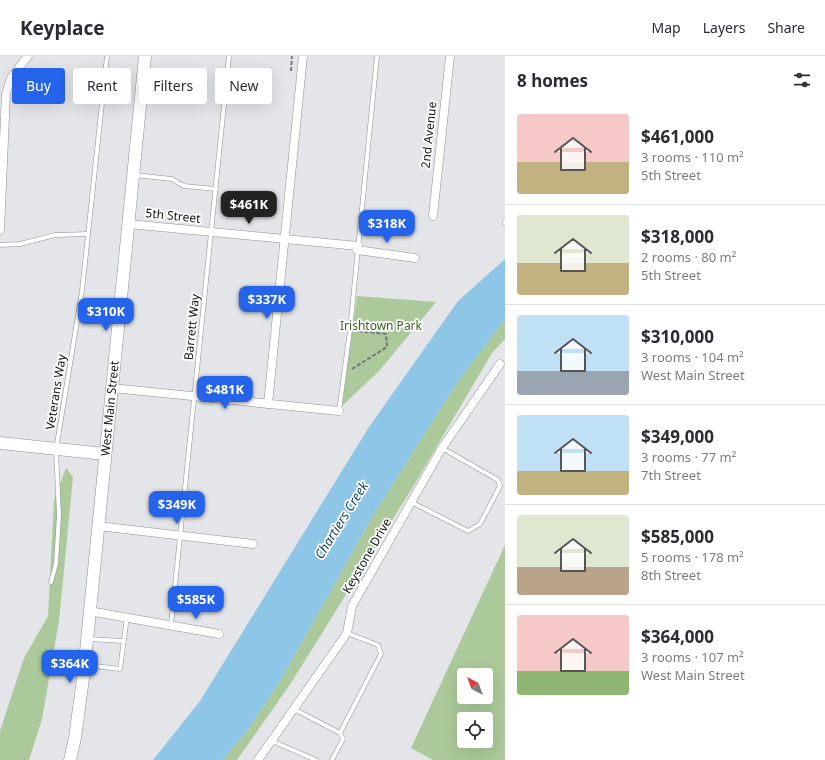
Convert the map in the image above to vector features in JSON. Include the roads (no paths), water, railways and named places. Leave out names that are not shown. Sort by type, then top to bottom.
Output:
[{"type":"main road","name":"West Main Street","points":[[70,760],[79,715],[145,56]]},
{"type":"main road","points":[[0,443],[105,454]]},
{"type":"street","points":[[0,230],[3,93],[11,78],[28,56]]},
{"type":"street","points":[[268,404],[303,56]]},
{"type":"street","name":"2nd Avenue","points":[[433,216],[450,56]]},
{"type":"street","name":"5th Street","points":[[129,224],[285,238],[415,258]]},
{"type":"street","name":"Keystone Drive","points":[[258,760],[347,633],[352,606],[411,502],[442,448],[500,364]]},
{"type":"street","points":[[112,388],[339,411]]},
{"type":"street","points":[[98,526],[253,544]]},
{"type":"street","points":[[89,611],[219,634]]},
{"type":"lane","name":"Veterans Way","points":[[51,582],[56,564],[59,515],[56,450],[82,291],[107,56]]},
{"type":"lane","name":"Barrett Way","points":[[170,625],[212,232],[229,56]]},
{"type":"lane","points":[[339,411],[350,330],[377,56]]},
{"type":"lane","points":[[134,175],[172,180],[184,186],[216,190]]},
{"type":"lane","points":[[0,245],[20,244],[55,235],[88,234]]},
{"type":"lane","points":[[411,502],[468,531],[480,524],[500,486],[498,480],[442,448]]},
{"type":"lane","points":[[84,665],[120,669],[126,617]]},
{"type":"lane","points":[[340,733],[381,654],[378,645],[347,633]]},
{"type":"lane","points":[[87,639],[123,641]]},
{"type":"lane","points":[[294,709],[340,733],[343,739],[332,760]]},
{"type":"lane","points":[[272,741],[316,760]]},
{"type":"water","name":"Chartiers Creek","points":[[505,259],[505,319],[458,381],[372,517],[280,681],[246,732],[222,760],[153,760],[200,701],[369,427],[458,301]]},
{"type":"park label","name":"Irishtown Park","points":[[381,326]]}]
